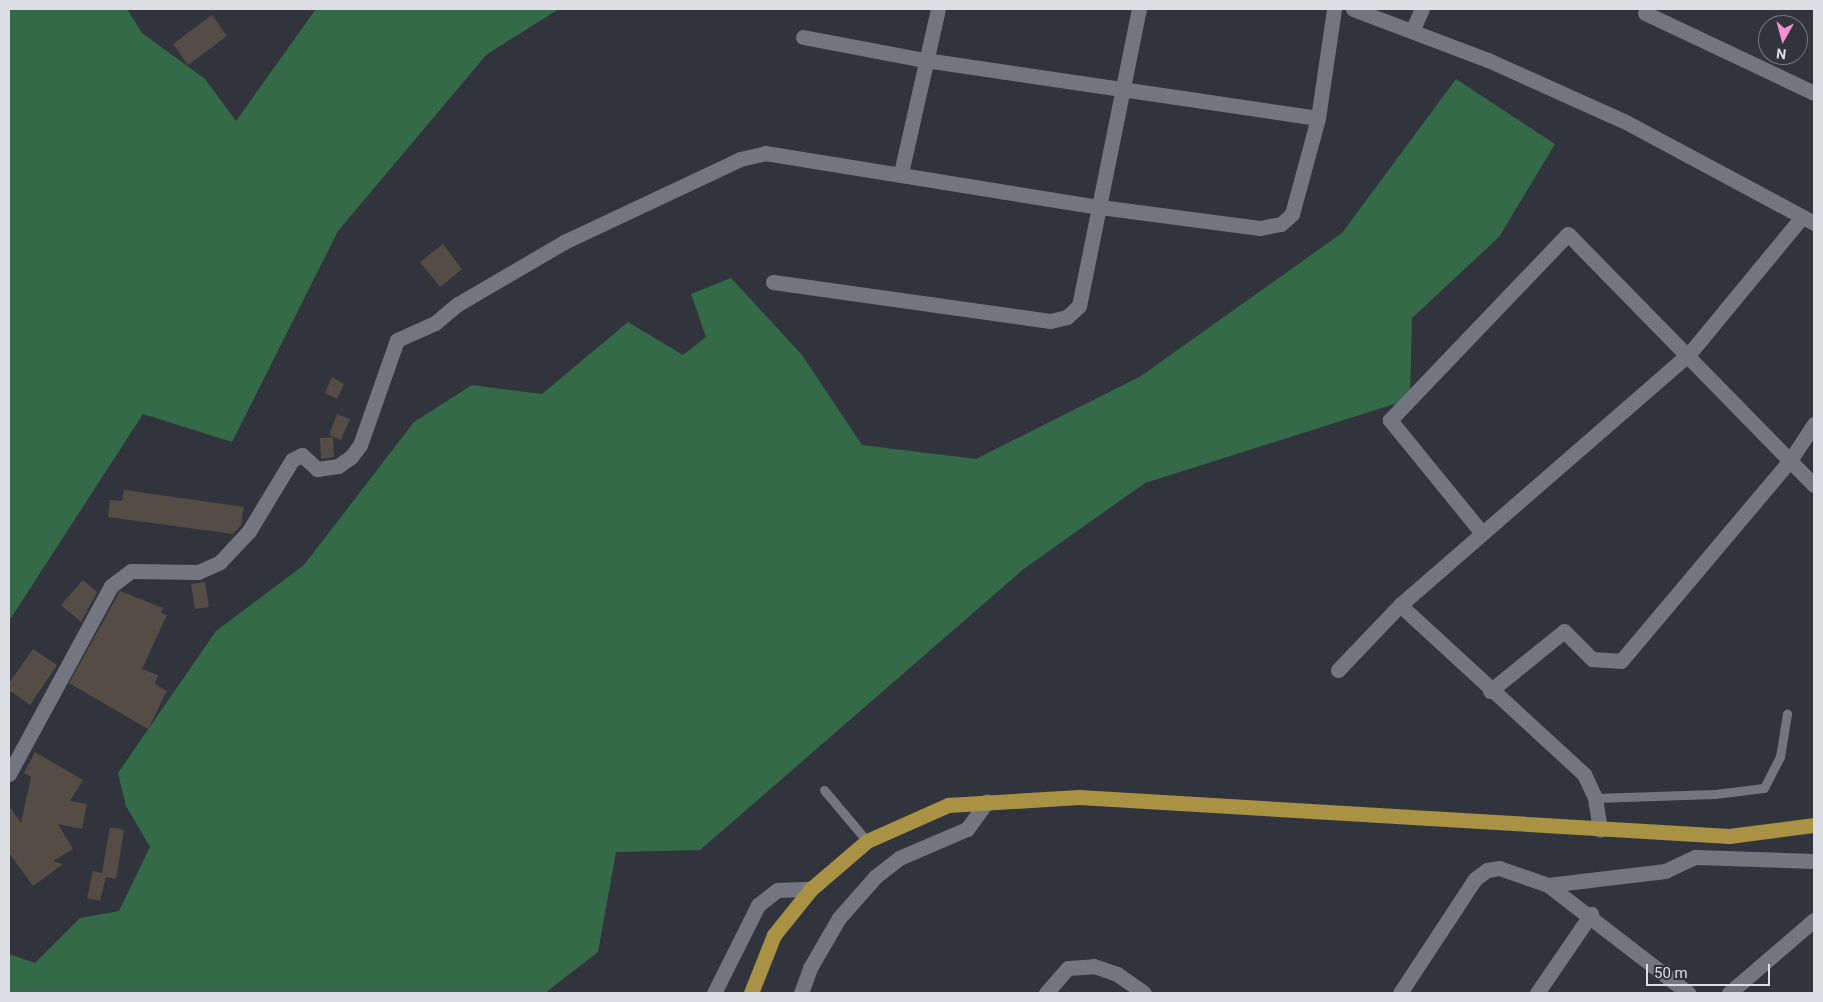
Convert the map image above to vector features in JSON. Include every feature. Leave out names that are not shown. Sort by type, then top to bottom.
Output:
[{"type":"highway","points":[[751,993],[774,935],[811,889],[867,841],[948,805],[987,801],[1079,797],[1600,830],[1729,836],[1814,825]]},
{"type":"street","points":[[901,173],[938,9]]},
{"type":"street","points":[[773,282],[1050,320],[1067,317],[1079,306],[1100,208],[1121,87],[1139,9]]},
{"type":"street","points":[[9,774],[111,586],[131,571],[198,572],[220,562],[249,531],[292,460],[302,454],[317,468],[338,466],[351,457],[360,445],[398,340],[435,323],[458,304],[564,242],[740,159],[766,153],[901,173],[1100,208],[1260,228],[1282,224],[1292,214],[1318,118],[1334,9]]},
{"type":"street","points":[[1338,670],[1400,605],[1689,354],[1808,220],[1624,121],[1412,31],[1353,9]]},
{"type":"street","points":[[1412,31],[1422,9]]},
{"type":"street","points":[[1645,14],[1814,93]]},
{"type":"street","points":[[803,37],[926,60],[1121,87],[1318,118]]},
{"type":"street","points":[[1482,533],[1390,420],[1568,234],[1689,354],[1814,485]]},
{"type":"street","points":[[1490,691],[1564,631],[1592,659],[1621,661],[1791,460],[1814,424]]},
{"type":"street","points":[[1400,605],[1490,691],[1584,774],[1595,798],[1600,830]]},
{"type":"street","points":[[801,993],[810,968],[840,918],[875,876],[899,858],[967,829],[987,801]]},
{"type":"street","points":[[1548,884],[1665,871],[1695,857],[1814,861]]},
{"type":"street","points":[[1400,993],[1475,879],[1499,868],[1548,884],[1591,914],[1688,993]]},
{"type":"street","points":[[714,993],[758,905],[777,890],[811,889]]},
{"type":"street","points":[[1537,993],[1591,914]]},
{"type":"street","points":[[1729,993],[1814,920]]},
{"type":"street","points":[[1046,993],[1068,968],[1094,966],[1117,974],[1144,993]]},
{"type":"lane","points":[[1595,798],[1715,794],[1764,788],[1780,757],[1787,714]]},
{"type":"lane","points":[[824,790],[867,841]]},
{"type":"green space","points":[[9,9],[127,9],[142,33],[205,79],[236,121],[316,9],[559,9],[487,54],[338,231],[232,442],[143,414],[9,621]]},
{"type":"green space","points":[[1456,79],[1555,144],[1499,237],[1412,318],[1410,399],[1145,483],[1025,568],[700,850],[616,852],[598,952],[545,993],[9,993],[9,954],[35,963],[80,918],[119,911],[150,847],[126,806],[118,773],[216,631],[304,565],[414,422],[472,385],[542,394],[628,322],[683,355],[706,337],[691,294],[731,278],[802,355],[862,445],[976,459],[1141,376],[1342,233]]},
{"type":"building","points":[[212,15],[227,36],[188,65],[173,44]]},
{"type":"building","points":[[443,244],[462,269],[440,287],[420,262]]},
{"type":"building","points":[[332,377],[344,384],[337,399],[325,393]]},
{"type":"building","points":[[337,414],[350,419],[341,440],[329,435]]},
{"type":"building","points":[[333,437],[334,457],[321,459],[320,438]]},
{"type":"building","points":[[124,490],[244,507],[241,525],[233,534],[108,517],[110,500],[122,501]]},
{"type":"building","points":[[83,580],[97,592],[81,622],[61,605]]},
{"type":"building","points":[[205,582],[209,607],[195,609],[191,584]]},
{"type":"building","points":[[120,591],[163,608],[161,613],[167,615],[142,669],[158,675],[155,684],[167,691],[148,729],[69,683]]},
{"type":"building","points":[[33,649],[57,665],[30,705],[9,690],[9,683]]},
{"type":"building","points":[[35,752],[83,780],[70,801],[87,804],[82,829],[58,824],[73,849],[53,861],[63,864],[33,886],[9,853],[9,806],[21,823],[31,777],[24,773]]},
{"type":"building","points":[[110,827],[124,830],[116,879],[106,877],[100,901],[87,898],[93,871],[102,873]]}]
